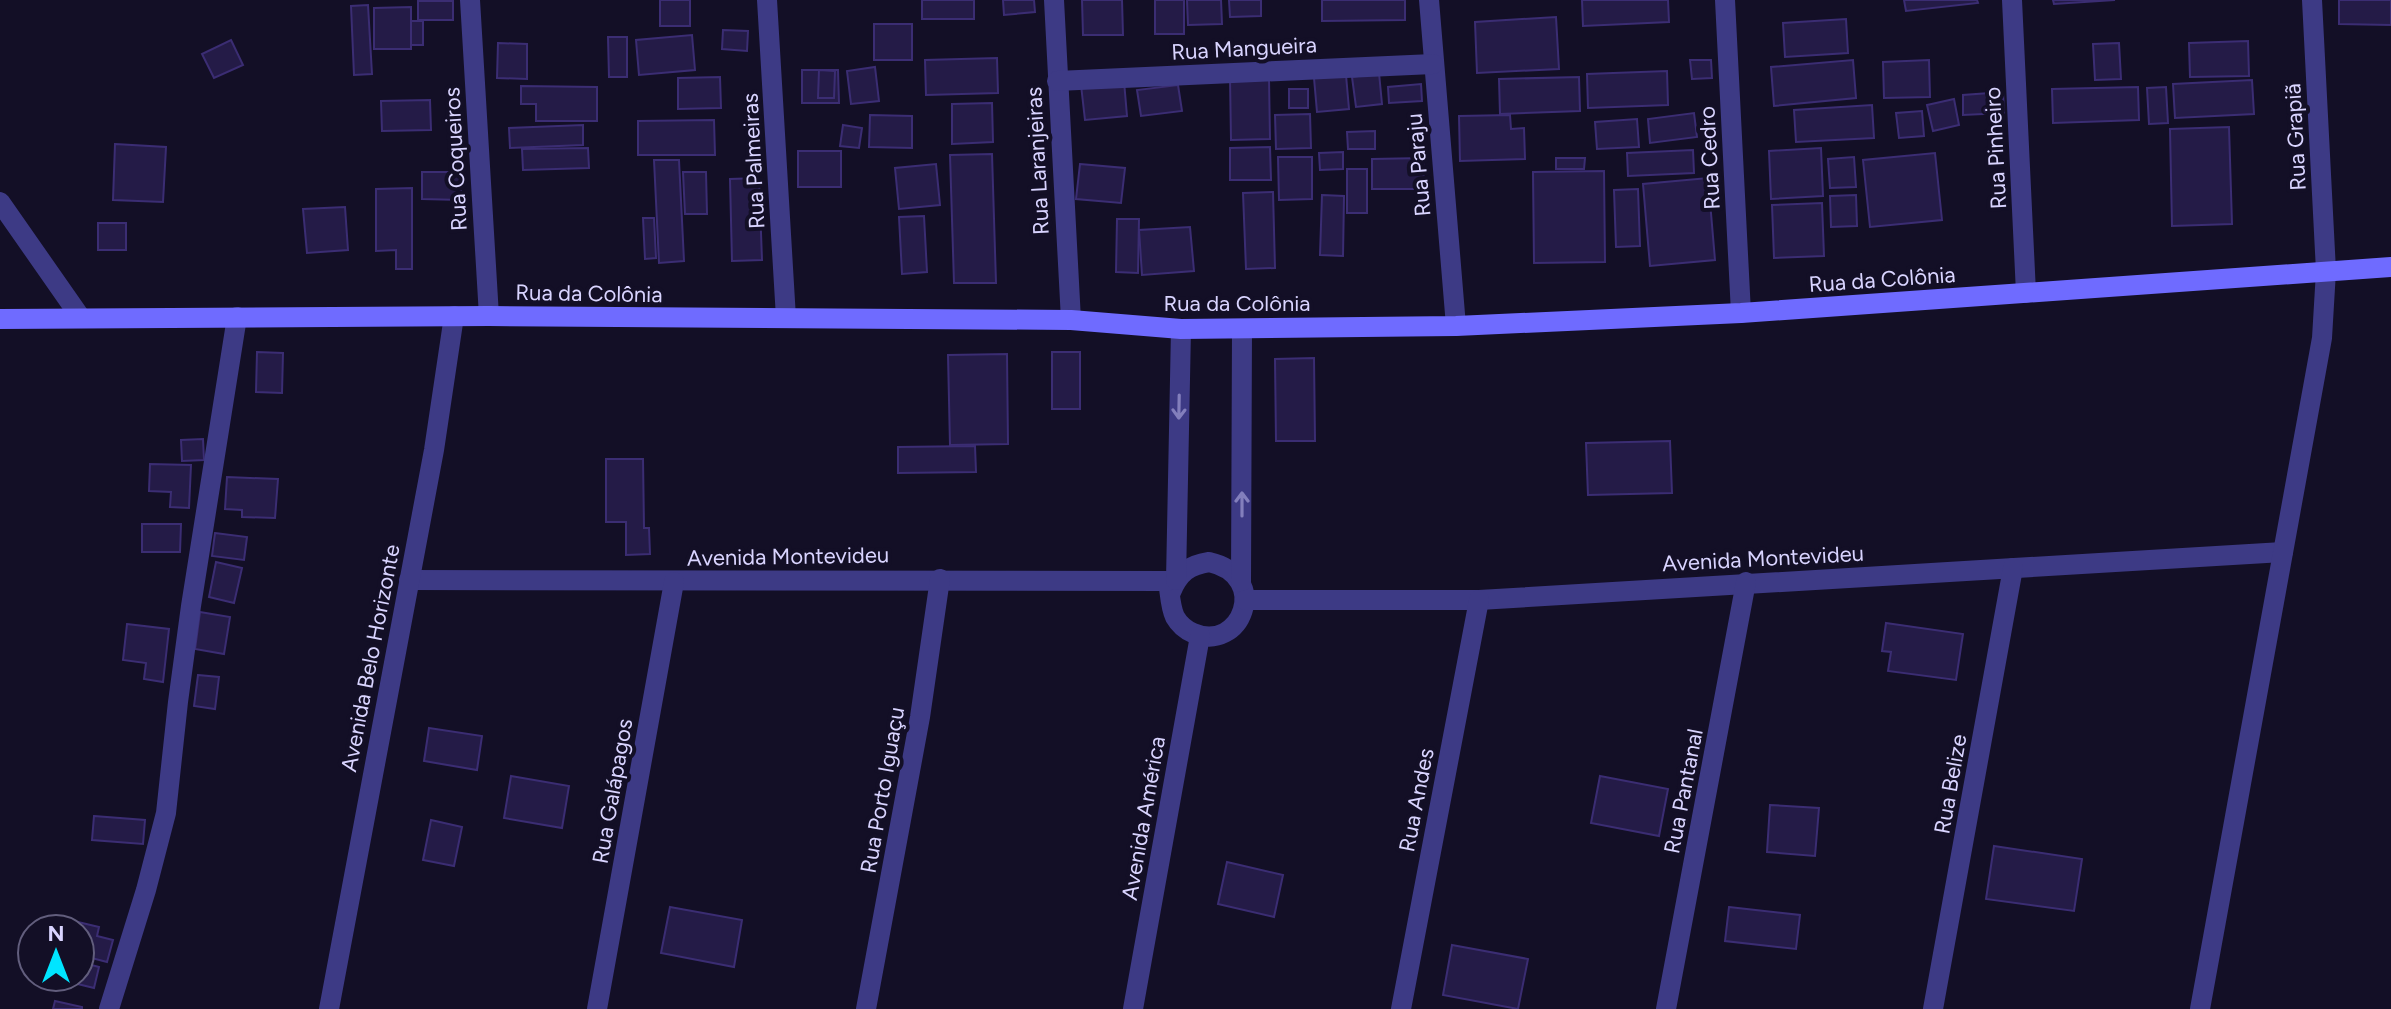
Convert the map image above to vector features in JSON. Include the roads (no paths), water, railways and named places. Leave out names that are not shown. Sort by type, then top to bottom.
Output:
[{"type":"main road","name":"Rua da Colônia","points":[[0,319],[489,316],[1071,320],[1181,329],[1456,326],[1741,313],[2391,267]]},
{"type":"street","name":"Rua Coqueiros","points":[[470,0],[489,316]]},
{"type":"street","name":"Rua Palmeiras","points":[[767,0],[786,318]]},
{"type":"street","name":"Rua Laranjeiras","points":[[1054,0],[1071,320]]},
{"type":"street","name":"Rua Paraju","points":[[1429,0],[1456,326]]},
{"type":"street","name":"Rua Cedro","points":[[1725,0],[1741,313]]},
{"type":"street","name":"Rua Pinheiro","points":[[2012,0],[2026,293]]},
{"type":"street","name":"Rua Grapiã","points":[[2200,1009],[2322,338],[2326,271],[2312,0]]},
{"type":"street","name":"Rua Mangueira","points":[[1057,81],[1433,64]]},
{"type":"street","points":[[0,202],[81,318]]},
{"type":"street","name":"Avenida Belo Horizonte","points":[[329,1009],[434,450],[454,316]]},
{"type":"street","points":[[109,1009],[150,878],[166,813],[189,620],[237,317]]},
{"type":"street","points":[[1181,329],[1172,580],[1174,615],[1189,632],[1200,636],[1226,632],[1236,624],[1242,613],[1242,329]]},
{"type":"street","name":"Avenida Montevideu","points":[[1243,591],[1479,600],[2283,552]]},
{"type":"street","points":[[1172,580],[1196,564],[1209,562],[1233,572],[1243,591]]},
{"type":"street","name":"Rua Belize","points":[[1933,1009],[2013,568]]},
{"type":"street","name":"Rua Porto Iguaçu","points":[[866,1009],[920,717],[940,579]]},
{"type":"street","name":"Avenida Montevideu","points":[[409,580],[1172,580]]},
{"type":"street","name":"Rua Galápagos","points":[[597,1009],[674,582]]},
{"type":"street","name":"Rua Pantanal","points":[[1666,1009],[1746,582]]},
{"type":"street","name":"Rua Andes","points":[[1401,1009],[1479,600]]},
{"type":"street","name":"Avenida América","points":[[1133,1009],[1200,636]]}]
